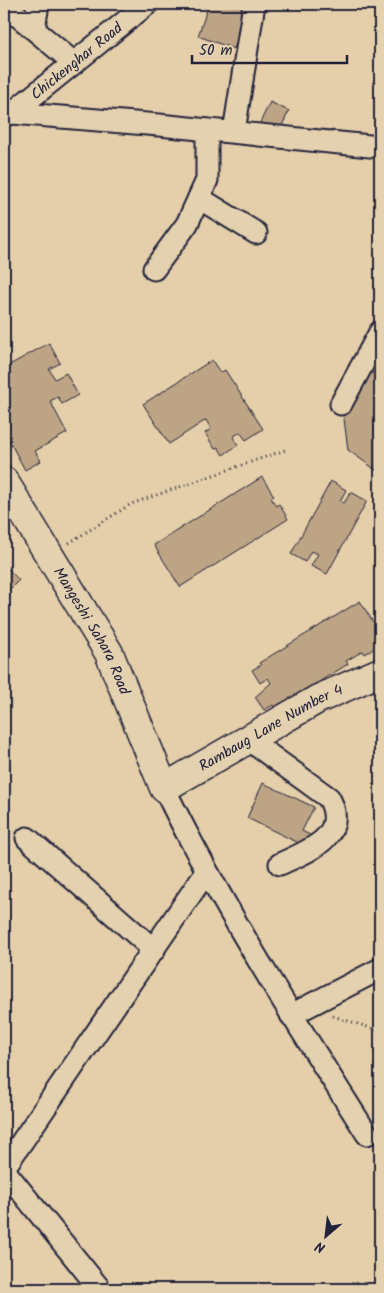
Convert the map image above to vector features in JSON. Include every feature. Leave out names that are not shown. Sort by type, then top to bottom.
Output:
[{"type":"street","points":[[34,28],[38,4]]},
{"type":"street","name":"Chickenghar Road","points":[[8,114],[147,4]]},
{"type":"street","points":[[234,132],[254,4]]},
{"type":"street","points":[[4,12],[18,16],[74,63]]},
{"type":"street","points":[[8,114],[234,132],[380,147]]},
{"type":"street","points":[[154,269],[187,224],[207,180],[207,130]]},
{"type":"street","points":[[199,198],[256,233]]},
{"type":"street","points":[[340,404],[380,332]]},
{"type":"street","name":"Mangeshi Sahara Road","points":[[4,481],[109,653],[164,788]]},
{"type":"street","name":"Rambaug Lane Number 4","points":[[164,788],[318,700],[380,672]]},
{"type":"street","points":[[249,740],[329,798],[334,808],[334,822],[323,844],[280,864]]},
{"type":"street","points":[[164,788],[206,872],[298,1011],[367,1134]]},
{"type":"street","points":[[27,838],[154,950]]},
{"type":"street","points":[[100,1289],[4,1169],[206,872]]},
{"type":"street","points":[[298,1011],[380,969]]},
{"type":"path","points":[[49,555],[131,504],[288,449]]},
{"type":"path","points":[[298,1011],[380,1031]]},
{"type":"building","points":[[209,4],[250,4],[234,49],[198,36]]},
{"type":"building","points":[[270,102],[289,111],[277,136],[258,127]]},
{"type":"building","points":[[49,343],[60,363],[49,369],[55,379],[66,373],[78,395],[62,404],[58,397],[50,401],[67,433],[35,451],[41,461],[25,470],[4,431],[4,368]]},
{"type":"building","points":[[212,360],[220,373],[225,370],[263,429],[246,440],[240,432],[233,437],[238,445],[223,455],[218,447],[215,449],[205,433],[211,429],[206,420],[169,444],[143,404]]},
{"type":"building","points":[[370,371],[380,379],[380,421],[377,426],[380,428],[380,473],[348,450],[343,411]]},
{"type":"building","points":[[262,477],[274,496],[271,498],[276,506],[279,504],[288,519],[180,587],[154,545]]},
{"type":"building","points":[[331,481],[346,490],[340,501],[344,503],[351,492],[367,501],[327,574],[311,566],[318,554],[311,551],[305,562],[291,554]]},
{"type":"building","points":[[4,565],[19,580],[4,595]]},
{"type":"building","points":[[360,601],[373,622],[380,618],[380,645],[365,654],[363,651],[346,661],[348,664],[275,709],[273,705],[264,710],[255,697],[271,683],[268,678],[260,683],[252,670],[261,665],[259,663]]},
{"type":"building","points":[[263,783],[314,807],[302,831],[312,836],[307,847],[247,818]]}]
